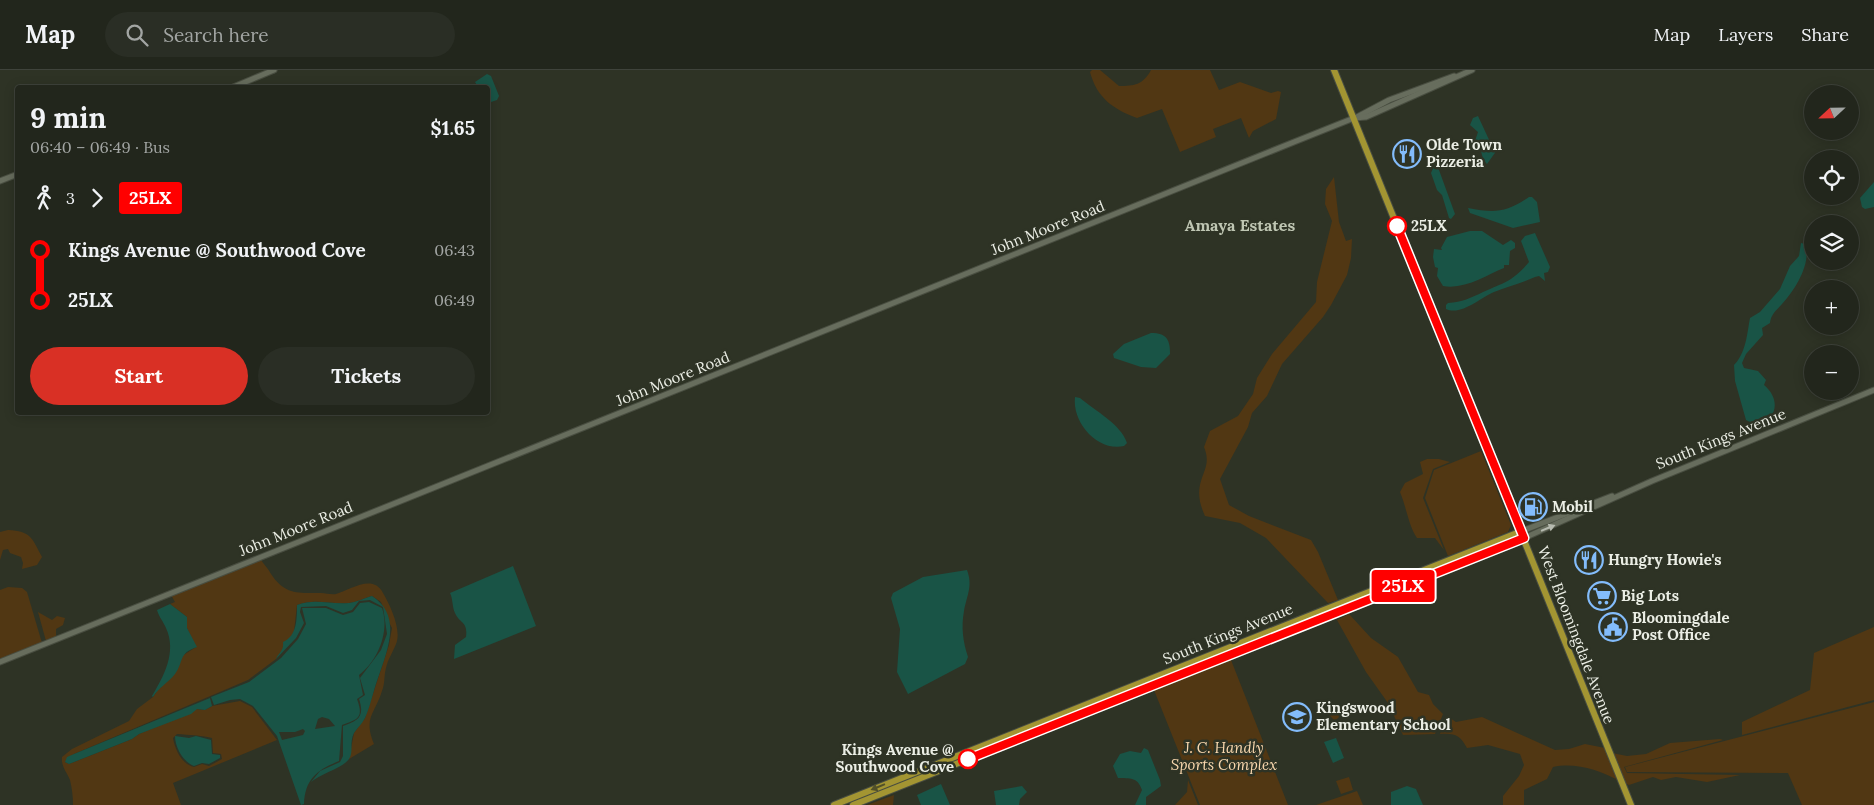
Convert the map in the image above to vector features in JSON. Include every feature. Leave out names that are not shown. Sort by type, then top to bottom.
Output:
[{"type":"main road","name":"West Bloomingdale Avenue","points":[[1334,70],[1523,534],[1630,805]]},
{"type":"main road","name":"South Kings Avenue","points":[[834,805],[1523,534]]},
{"type":"main road","name":"South Kings Avenue","points":[[853,805],[1523,534]]},
{"type":"street","points":[[238,85],[274,70]]},
{"type":"street","name":"John Moore Road","points":[[0,662],[1354,118],[1389,100],[1450,76],[1456,76],[1472,70]]},
{"type":"street","points":[[0,181],[15,175]]},
{"type":"street","name":"South Kings Avenue","points":[[1523,534],[1874,390]]},
{"type":"green space","points":[[1092,70],[1100,70],[1119,86],[1129,86],[1141,82],[1151,70],[1210,70],[1219,90],[1240,82],[1271,93],[1281,92],[1276,119],[1253,131],[1249,138],[1241,118],[1213,129],[1216,137],[1180,152],[1162,109],[1137,118],[1121,111],[1107,101],[1097,89],[1090,72]]},
{"type":"green space","points":[[1334,177],[1339,222],[1346,241],[1352,239],[1351,258],[1347,275],[1323,317],[1282,364],[1267,396],[1252,413],[1248,427],[1220,479],[1229,505],[1249,516],[1311,540],[1338,600],[1328,603],[1266,538],[1240,523],[1205,516],[1200,504],[1199,490],[1207,461],[1204,447],[1210,431],[1238,416],[1253,394],[1257,378],[1272,354],[1316,302],[1317,282],[1332,221],[1325,204],[1326,189]]},
{"type":"green space","points":[[1481,451],[1511,525],[1508,532],[1448,556],[1425,498],[1434,470]]},
{"type":"green space","points":[[1427,459],[1439,459],[1450,462],[1433,469],[1423,498],[1444,550],[1435,538],[1417,538],[1400,492],[1405,483],[1423,474],[1420,462]]},
{"type":"green space","points":[[8,530],[22,532],[33,540],[42,557],[37,565],[22,569],[21,557],[10,553],[8,549],[3,550],[0,560],[0,532]]},
{"type":"green space","points":[[260,558],[281,586],[299,593],[334,594],[367,583],[379,587],[392,611],[397,638],[385,671],[383,688],[371,716],[370,728],[374,744],[349,759],[354,733],[365,718],[389,645],[392,628],[381,602],[372,596],[349,603],[304,603],[297,605],[294,632],[282,651],[276,659],[248,680],[74,754],[65,762],[69,764],[132,739],[139,734],[197,709],[205,710],[212,706],[240,701],[252,707],[277,740],[173,783],[181,805],[73,805],[71,783],[63,767],[62,757],[72,749],[129,721],[137,709],[153,697],[159,688],[174,674],[182,656],[196,647],[187,628],[187,617],[170,604],[175,602],[171,595]],"holes":[[[177,734],[212,738],[213,753],[221,754],[222,759],[209,766],[202,764],[194,767],[189,765],[179,756],[177,751],[173,738]]]},
{"type":"green space","points":[[8,587],[22,588],[27,592],[42,643],[0,660],[0,590]]},
{"type":"green space","points":[[38,612],[52,620],[57,616],[65,618],[63,625],[56,629],[56,637],[46,641]]},
{"type":"green space","points":[[1349,614],[1371,638],[1398,657],[1418,692],[1429,695],[1433,704],[1443,714],[1435,734],[1403,735],[1388,703],[1366,672],[1337,620]]},
{"type":"green space","points":[[1874,627],[1874,700],[1742,735],[1742,722],[1810,690],[1814,653]]},
{"type":"green space","name":"J. C. Handly Sports Complex","points":[[1231,660],[1288,805],[1200,805],[1154,690]]},
{"type":"green space","points":[[1874,702],[1874,805],[1802,805],[1788,773],[1627,772],[1625,767]]},
{"type":"green space","points":[[1328,706],[1337,710],[1339,717],[1337,719],[1334,720],[1327,713]]},
{"type":"green space","points":[[1447,716],[1456,722],[1482,717],[1555,750],[1569,749],[1585,744],[1605,748],[1618,780],[1603,773],[1578,766],[1553,767],[1547,779],[1524,790],[1524,805],[1503,805],[1503,796],[1519,776],[1524,765],[1520,754],[1488,745],[1467,748],[1462,740],[1456,736],[1440,734]]},
{"type":"green space","points":[[1723,740],[1624,767],[1627,773],[1740,775],[1707,782],[1676,777],[1661,780],[1653,777],[1629,785],[1624,783],[1612,753],[1627,756],[1646,754],[1670,743]]},
{"type":"green space","points":[[1349,777],[1353,790],[1341,794],[1336,781]]},
{"type":"green space","points":[[1188,780],[1198,805],[1175,805],[1187,792]]},
{"type":"green space","points":[[1357,791],[1363,805],[1316,805]]},
{"type":"green space","points":[[894,795],[893,805],[867,805]]},
{"type":"water","points":[[487,74],[491,76],[499,96],[497,100],[490,102],[490,85],[477,85],[475,82]]},
{"type":"water","points":[[1478,116],[1491,144],[1497,150],[1487,164],[1483,159],[1478,143],[1475,141],[1478,132],[1470,125],[1473,118]]},
{"type":"water","points":[[1435,164],[1455,214],[1451,219],[1431,173]]},
{"type":"water","points":[[1874,182],[1874,207],[1865,209],[1862,207],[1860,198]]},
{"type":"water","points":[[1532,197],[1537,202],[1540,222],[1513,228],[1470,213],[1468,208],[1485,211],[1506,209]]},
{"type":"water","points":[[1470,231],[1482,231],[1503,245],[1511,240],[1515,243],[1515,248],[1510,251],[1509,265],[1504,265],[1504,268],[1467,284],[1451,287],[1443,286],[1437,276],[1438,268],[1435,267],[1433,257],[1434,249],[1442,250],[1441,248],[1447,237]]},
{"type":"water","points":[[1535,233],[1550,267],[1548,272],[1544,273],[1545,281],[1539,276],[1535,277],[1494,292],[1464,308],[1452,311],[1446,309],[1448,303],[1470,298],[1518,274],[1529,262],[1521,241],[1525,236]]},
{"type":"water","points":[[1801,243],[1804,244],[1804,268],[1797,284],[1773,315],[1770,323],[1762,328],[1763,335],[1746,354],[1742,363],[1744,368],[1758,371],[1766,380],[1764,385],[1775,403],[1772,414],[1768,419],[1754,424],[1746,420],[1735,381],[1734,365],[1744,349],[1750,318],[1760,312],[1780,289],[1790,266],[1799,256]]},
{"type":"water","points":[[1151,333],[1164,336],[1169,345],[1170,354],[1156,368],[1141,367],[1114,358],[1113,354],[1124,344]]},
{"type":"water","points":[[1075,397],[1080,398],[1113,424],[1124,436],[1127,443],[1124,446],[1114,447],[1105,445],[1089,434],[1082,426],[1078,416],[1075,407]]},
{"type":"water","points":[[513,566],[536,626],[454,659],[455,645],[466,637],[466,628],[455,613],[450,593]]},
{"type":"water","points":[[967,570],[969,590],[963,623],[968,657],[965,664],[908,694],[897,672],[900,629],[891,598],[893,593],[923,577]]},
{"type":"water","points":[[372,596],[382,604],[387,613],[390,634],[369,708],[364,720],[353,736],[349,759],[342,765],[311,782],[320,771],[340,762],[343,756],[343,726],[356,720],[361,714],[359,699],[365,695],[360,678],[381,650],[387,634],[383,607],[370,600],[359,601],[352,610],[343,613],[326,606],[301,607],[300,612],[304,623],[296,638],[276,659],[282,649],[283,642],[294,631],[297,605],[310,602],[349,603]]},
{"type":"water","points":[[369,602],[382,608],[384,626],[381,645],[372,662],[359,675],[363,695],[357,699],[360,714],[356,719],[342,725],[339,761],[324,768],[314,776],[307,788],[304,804],[301,805],[277,736],[253,706],[240,699],[214,705],[211,697],[249,682],[281,658],[298,639],[306,624],[302,608],[326,608],[343,615],[353,612],[360,603]],"holes":[[[322,717],[329,719],[335,726],[315,729],[318,719]],[[303,729],[305,731],[303,735],[282,740],[279,732],[295,732]]]},
{"type":"water","points":[[170,604],[187,617],[187,628],[197,647],[184,655],[178,670],[153,697],[165,672],[170,655],[169,637],[157,610]]},
{"type":"water","points":[[210,698],[212,706],[205,710],[197,709],[191,714],[139,734],[132,739],[69,764],[65,762],[67,757]]},
{"type":"water","points":[[175,736],[189,738],[196,736],[211,740],[212,754],[220,755],[220,758],[209,764],[202,763],[194,766],[180,754]]},
{"type":"water","points":[[1336,738],[1344,758],[1333,763],[1324,742]]},
{"type":"water","points":[[1144,748],[1148,750],[1161,786],[1146,797],[1146,805],[1135,805],[1142,790],[1138,782],[1133,779],[1118,778],[1113,766],[1120,754],[1130,751],[1141,753]]},
{"type":"water","points":[[941,784],[950,805],[921,805],[917,795]]},
{"type":"water","points":[[1022,786],[1027,792],[1020,799],[1019,805],[996,805],[994,791]]},
{"type":"water","points":[[1407,786],[1416,789],[1423,805],[1391,805],[1391,792]]},
{"type":"bus line","name":"25LX","points":[[968,759],[1524,538],[1397,226]]},
{"type":"place","name":"Olde Town Pizzeria","points":[[1407,154]]},
{"type":"place","name":"25LX","points":[[1397,226]]},
{"type":"place","name":"Mobil","points":[[1533,507]]},
{"type":"place","name":"Hungry Howie's","points":[[1589,560]]},
{"type":"place","name":"Big Lots","points":[[1602,596]]},
{"type":"place","name":"Bloomingdale Post Office","points":[[1613,627]]},
{"type":"place","name":"Kingswood Elementary School","points":[[1297,717]]},
{"type":"place","name":"Kings Avenue @ Southwood Cove","points":[[968,759]]},
{"type":"district","name":"Amaya Estates","points":[[1240,225]]}]
